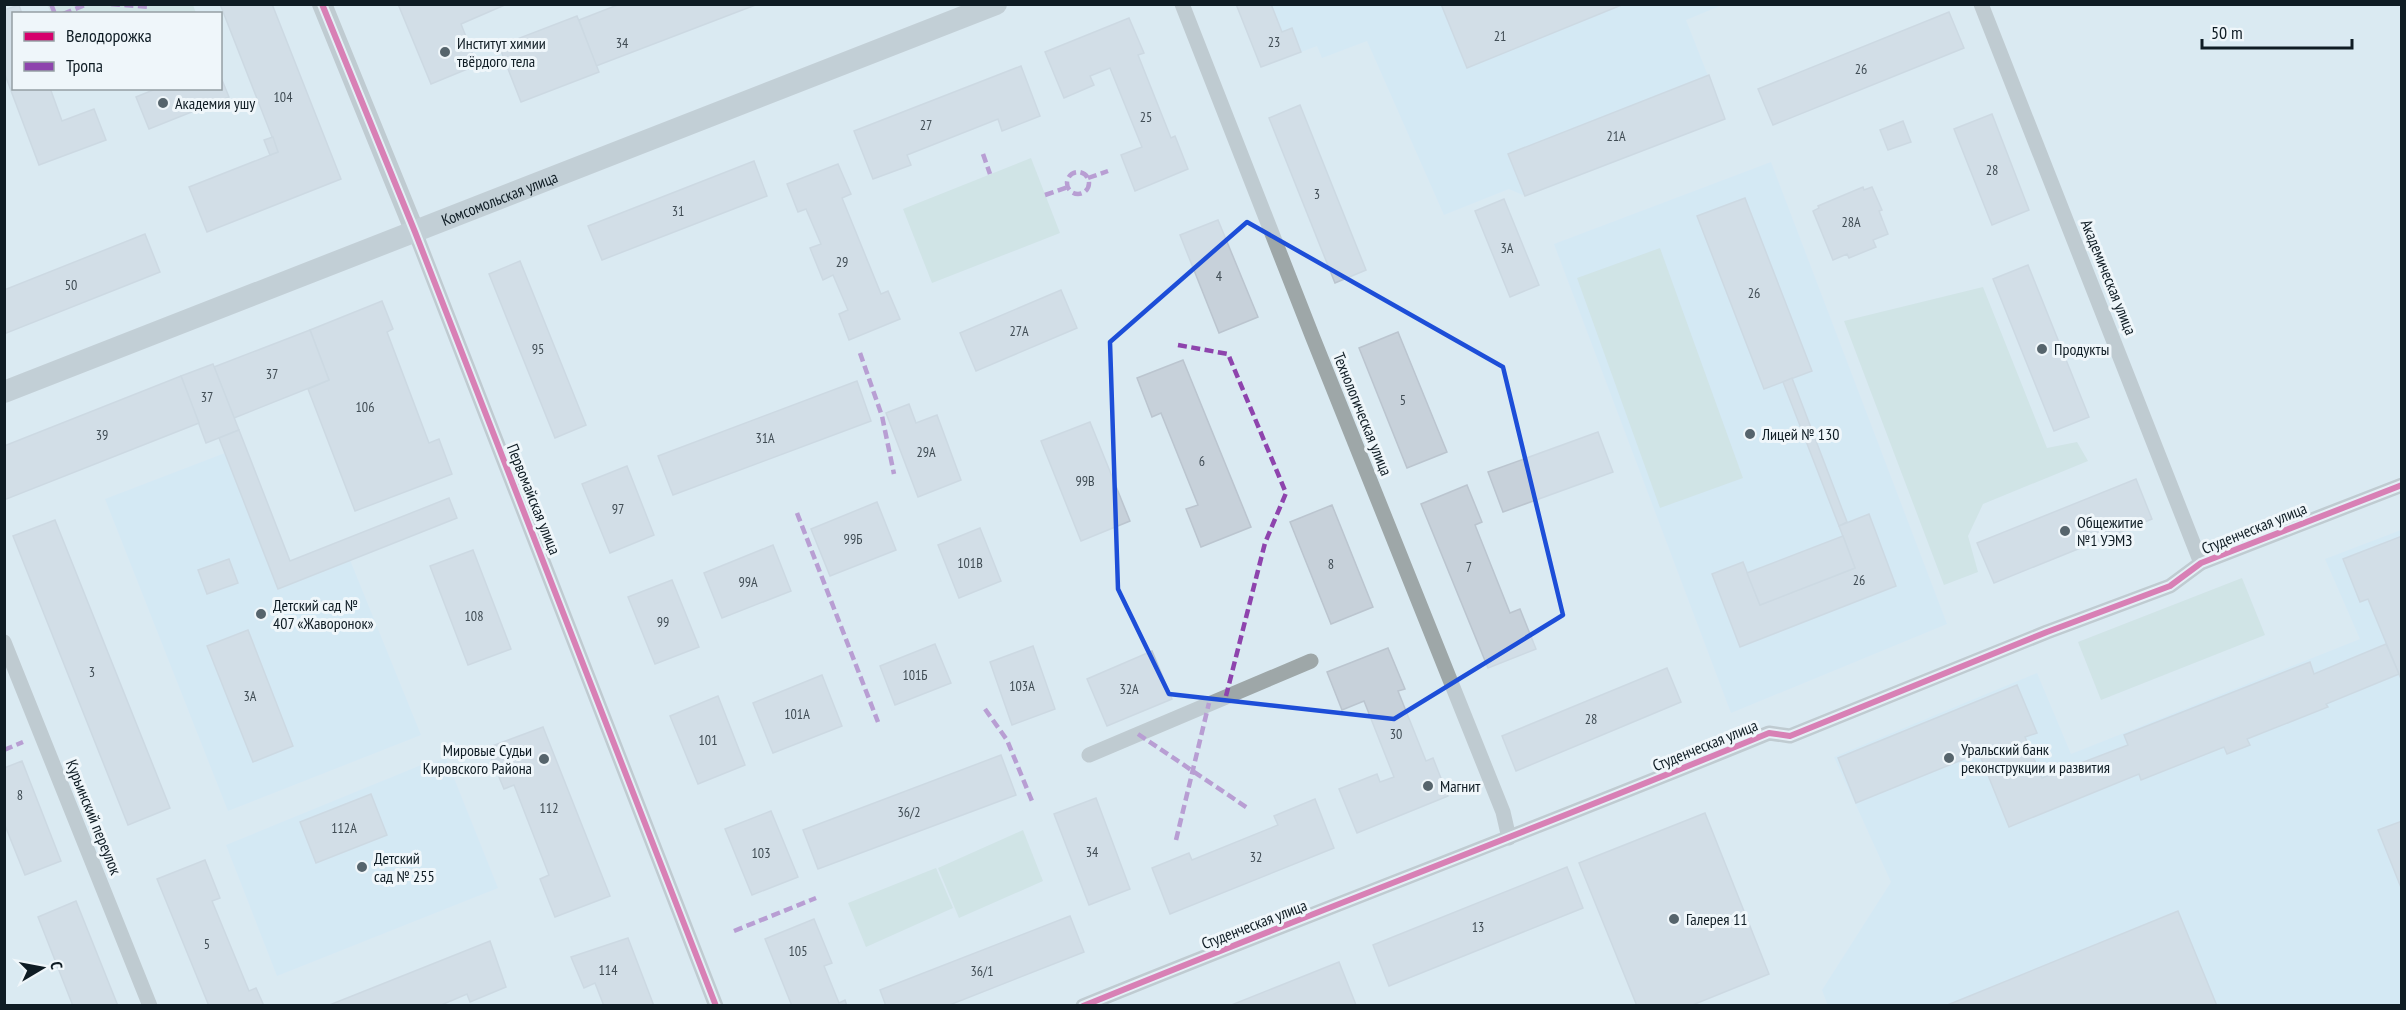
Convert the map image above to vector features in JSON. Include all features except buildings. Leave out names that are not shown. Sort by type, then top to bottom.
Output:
[{"type":"main road","name":"Комсомольская улица","points":[[4,392],[996,4]]},
{"type":"street","name":"Первомайская улица","points":[[322,4],[415,232],[716,1005]]},
{"type":"street","name":"Технологическая улица","points":[[1182,4],[1503,812],[1509,838]]},
{"type":"street","name":"Академическая улица","points":[[1981,4],[2201,563]]},
{"type":"street","name":"Студенческая улица","points":[[1083,1005],[1433,866],[1589,808],[1769,733],[1791,736],[2048,632],[2170,586],[2201,563],[2402,485]]},
{"type":"street","name":"Курьинский переулок","points":[[4,642],[150,1005]]},
{"type":"street","points":[[1089,755],[1311,661]]},
{"type":"highlighted area","points":[[1247,222],[1503,367],[1563,615],[1394,719],[1169,694],[1118,589],[1110,342]]},
{"type":"shaded area","points":[[1236,5],[1722,5],[1686,20],[1725,119],[1525,196],[1509,189],[1444,215],[1367,41],[1322,58],[1317,46],[1261,67]]},
{"type":"shaded area","name":"Лицей № 130","points":[[1771,162],[1947,624],[1731,713],[1554,244]]},
{"type":"shaded area","name":"Детский сад № 407 «Жаворонок»","points":[[225,453],[278,588],[350,560],[421,735],[228,811],[105,499]]},
{"type":"shaded area","points":[[2401,530],[2401,1005],[1828,1006],[1822,990],[1891,882],[1834,757],[2037,673],[2071,754],[2360,639],[2325,559]]},
{"type":"shaded area","name":"Детский сад № 255","points":[[446,758],[498,888],[277,976],[226,845],[431,761],[432,764]]},
{"type":"green space","points":[[47,5],[193,5],[196,12],[50,12]]},
{"type":"green space","points":[[1031,158],[1060,233],[932,283],[903,209]]},
{"type":"green space","points":[[1660,248],[1743,478],[1660,508],[1577,278]]},
{"type":"green space","points":[[1983,287],[2047,448],[2077,442],[2088,461],[1983,504],[1968,536],[1978,572],[1944,585],[1844,321]]},
{"type":"green space","points":[[2242,578],[2265,635],[2101,700],[2078,642]]},
{"type":"green space","points":[[1023,830],[1043,881],[959,918],[938,868]]},
{"type":"green space","points":[[936,868],[953,908],[866,947],[848,903]]},
{"type":"marked path","points":[[51,4],[54,12]]},
{"type":"marked path","points":[[68,12],[87,4]]},
{"type":"marked path","points":[[111,4],[149,7],[149,4]]},
{"type":"marked path","points":[[983,154],[990,174]]},
{"type":"marked path","points":[[1088,178],[1108,171]]},
{"type":"marked path","points":[[1078,172],[1086,175],[1089,183],[1086,191],[1078,194],[1070,191],[1067,183],[1070,175],[1078,172]]},
{"type":"marked path","points":[[1045,195],[1068,187]]},
{"type":"marked path","points":[[1178,345],[1228,354],[1286,493],[1265,543],[1226,696]]},
{"type":"marked path","points":[[860,353],[882,416],[894,474]]},
{"type":"marked path","points":[[797,513],[878,722]]},
{"type":"marked path","points":[[1176,840],[1209,703]]},
{"type":"marked path","points":[[985,709],[1007,740],[1032,801]]},
{"type":"marked path","points":[[1138,734],[1249,809]]},
{"type":"marked path","points":[[4,750],[23,742]]},
{"type":"marked path","points":[[734,931],[816,898]]},
{"type":"cycle path","points":[[322,4],[415,232],[716,1006]]},
{"type":"cycle path","points":[[1083,1006],[1769,733],[1790,736],[2047,632],[2170,586],[2201,563],[2402,485]]},
{"type":"place","name":"Институт химии твёрдого тела","points":[[445,52]]},
{"type":"place","name":"Академия ушу","points":[[163,103]]},
{"type":"place","name":"Продукты","points":[[2042,349]]},
{"type":"place","name":"Лицей № 130","points":[[1750,434]]},
{"type":"place","name":"Общежитие №1 УЭМЗ","points":[[2065,531]]},
{"type":"place","name":"Детский сад № 407 «Жаворонок»","points":[[261,614]]},
{"type":"place","name":"Уральский банк реконструкции и развития","points":[[1949,758]]},
{"type":"place","name":"Мировые Судьи Кировского Района","points":[[544,759]]},
{"type":"place","name":"Магнит","points":[[1428,786]]},
{"type":"place","name":"Детский сад № 255","points":[[362,867]]},
{"type":"place","name":"Галерея 11","points":[[1674,919]]}]
